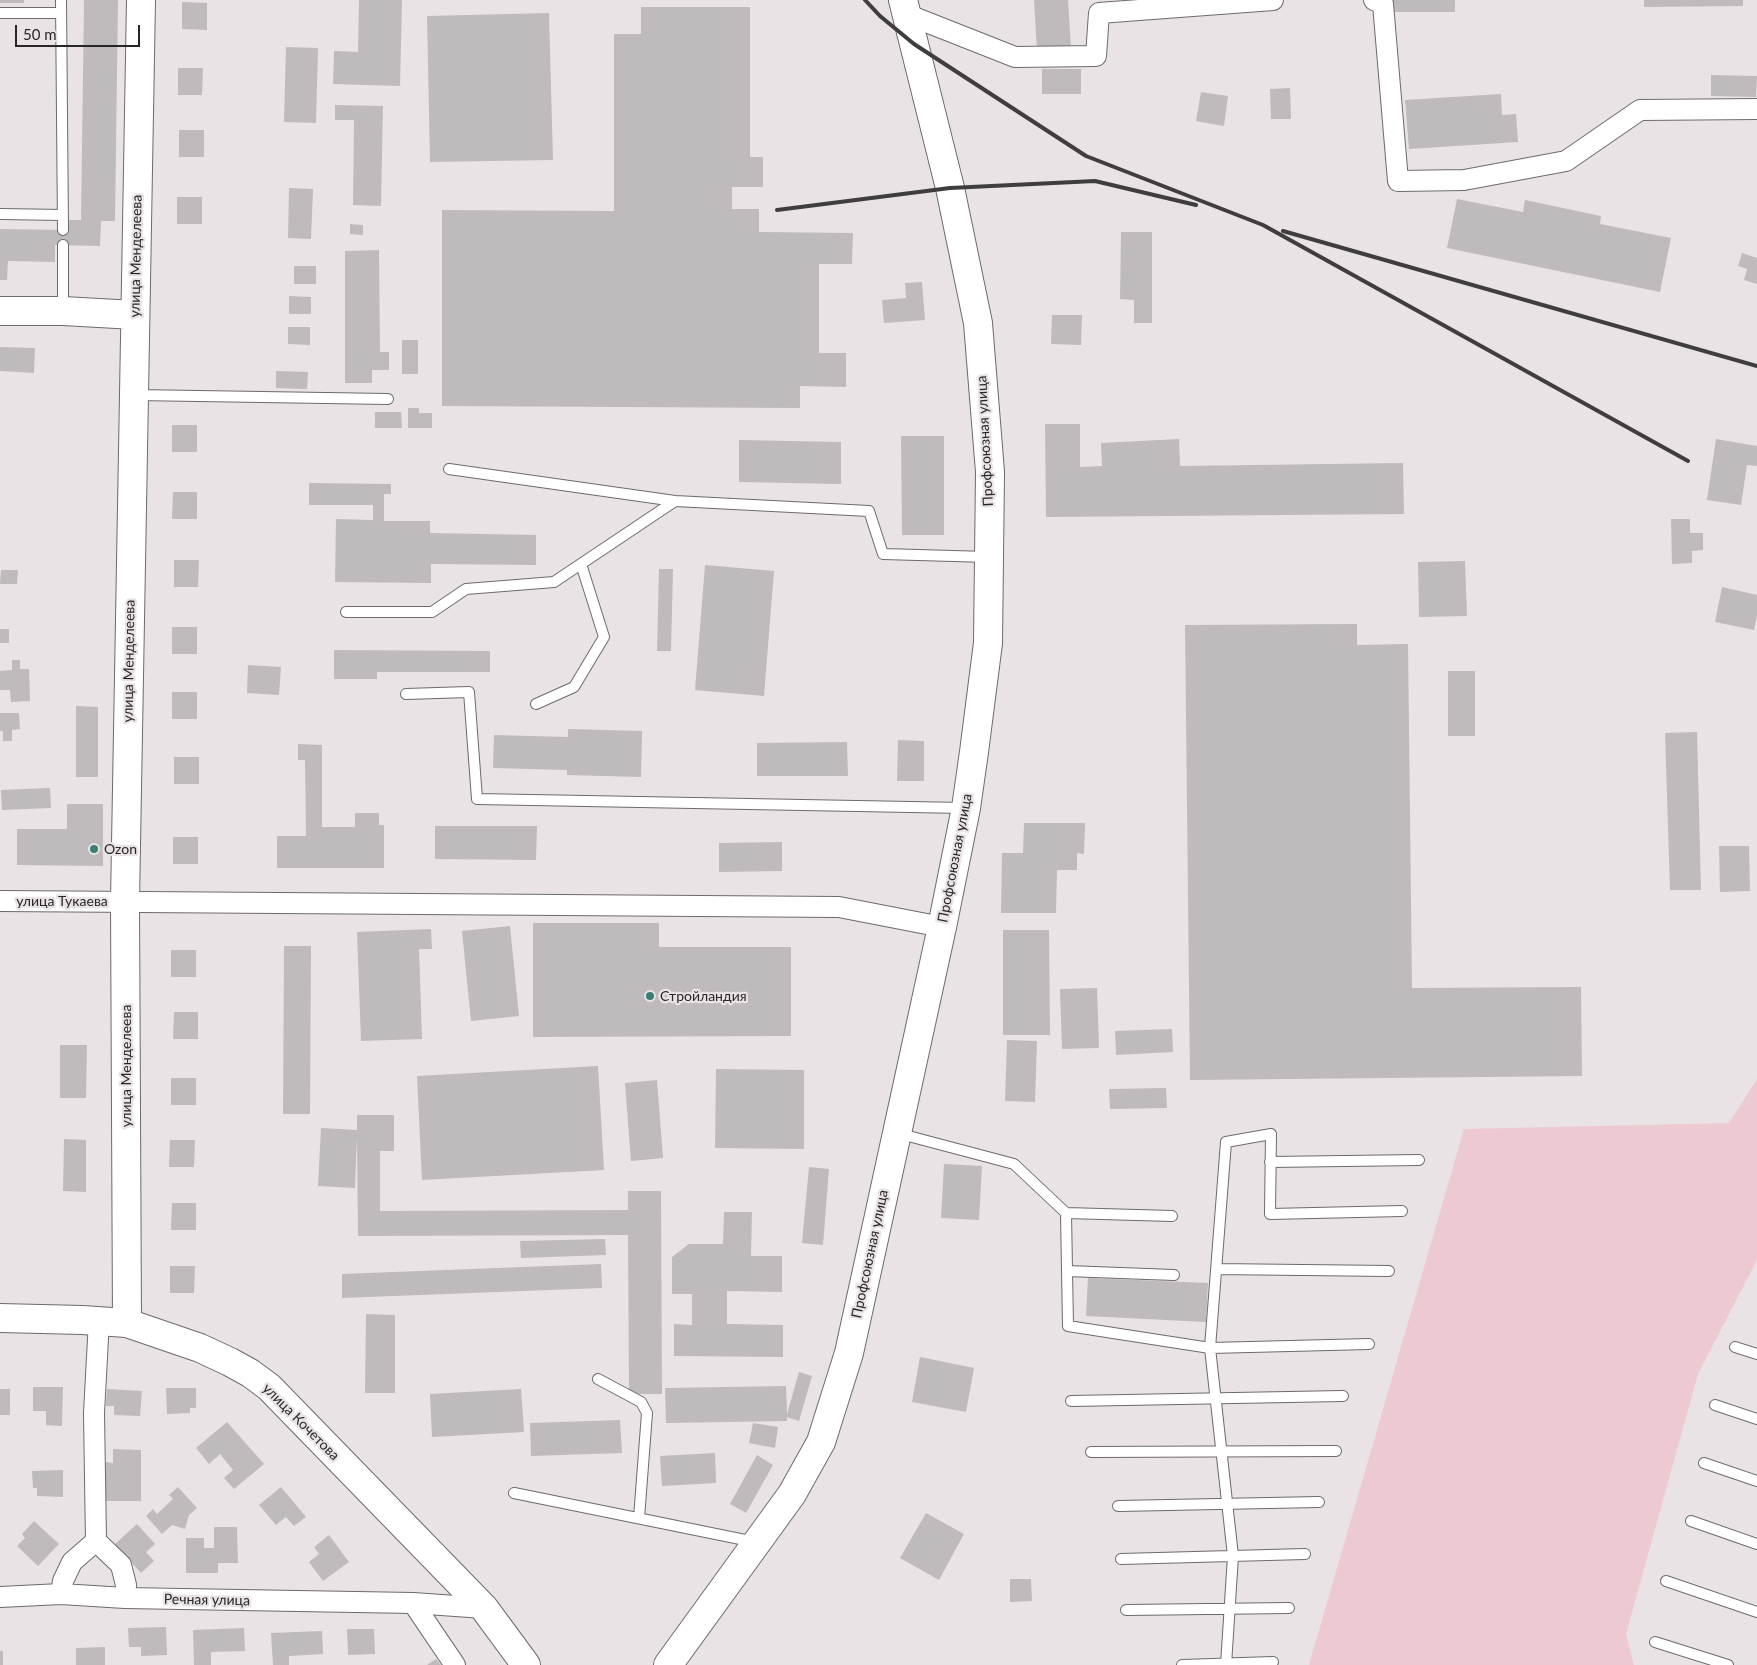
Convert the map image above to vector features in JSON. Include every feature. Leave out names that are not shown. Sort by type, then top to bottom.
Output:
[{"type":"main road","name":"улица Менделеева","points":[[127,1323],[125,901],[141,0]]},
{"type":"main road","name":"Профсоюзная улица","points":[[668,1665],[792,1494],[821,1442],[849,1352],[942,927],[966,808],[988,643],[990,472],[978,324],[950,188],[905,7]]},
{"type":"main road","points":[[0,311],[135,315]]},
{"type":"main road","name":"улица Кочетова","points":[[0,1318],[99,1320],[127,1323],[200,1348],[250,1373],[269,1387],[484,1608],[526,1665]]},
{"type":"street","points":[[905,7],[1015,57],[1096,56],[1099,13],[1273,0]]},
{"type":"street","points":[[1374,0],[1383,4],[1398,181],[1464,180],[1566,161],[1640,110],[1757,109]]},
{"type":"street","name":"улица Тукаева","points":[[0,901],[839,907],[942,927]]},
{"type":"street","points":[[99,1320],[94,1412],[96,1541],[121,1565],[126,1585],[125,1598]]},
{"type":"street","points":[[61,1594],[63,1581],[72,1562],[96,1541]]},
{"type":"street","name":"Речная улица","points":[[0,1598],[61,1594],[125,1598],[413,1603],[484,1608]]},
{"type":"street","points":[[413,1603],[454,1665]]},
{"type":"lane","points":[[61,0],[63,230]]},
{"type":"lane","points":[[0,13],[60,13]]},
{"type":"lane","points":[[0,214],[63,215]]},
{"type":"lane","points":[[63,245],[63,312]]},
{"type":"lane","points":[[134,395],[388,399]]},
{"type":"lane","points":[[449,470],[675,501],[869,511],[883,554],[989,557]]},
{"type":"lane","points":[[346,612],[432,612],[466,590],[554,582],[675,501]]},
{"type":"lane","points":[[536,704],[574,687],[604,637],[581,564]]},
{"type":"lane","points":[[406,694],[469,692],[478,799],[966,808]]},
{"type":"lane","points":[[896,1133],[1014,1164],[1066,1213],[1172,1216]]},
{"type":"lane","points":[[1226,1664],[1233,1556],[1210,1348],[1226,1142],[1271,1134],[1270,1214],[1402,1211]]},
{"type":"lane","points":[[1270,1162],[1420,1160]]},
{"type":"lane","points":[[1066,1213],[1068,1326],[1210,1348],[1369,1344]]},
{"type":"lane","points":[[1216,1269],[1389,1271]]},
{"type":"lane","points":[[1067,1271],[1174,1275]]},
{"type":"lane","points":[[1735,1347],[1757,1354]]},
{"type":"lane","points":[[598,1379],[641,1402],[647,1412],[639,1518]]},
{"type":"lane","points":[[1071,1401],[1343,1396]]},
{"type":"lane","points":[[1715,1405],[1757,1419]]},
{"type":"lane","points":[[1092,1452],[1336,1451]]},
{"type":"lane","points":[[1704,1463],[1757,1481]]},
{"type":"lane","points":[[514,1493],[758,1542]]},
{"type":"lane","points":[[1118,1506],[1319,1502]]},
{"type":"lane","points":[[1691,1521],[1757,1544]]},
{"type":"lane","points":[[1122,1559],[1305,1554]]},
{"type":"lane","points":[[1666,1581],[1757,1612]]},
{"type":"lane","points":[[1126,1610],[1289,1608]]},
{"type":"lane","points":[[1655,1642],[1728,1665]]},
{"type":"lane","points":[[1182,1665],[1273,1662]]},
{"type":"shaded area","points":[[1757,1079],[1757,1260],[1698,1374],[1626,1634],[1634,1665],[1309,1665],[1464,1129],[1729,1123]]},
{"type":"building","points":[[0,0],[24,0],[24,3],[0,3]]},
{"type":"building","points":[[84,0],[118,0],[115,221],[101,221],[100,246],[55,245],[55,262],[8,261],[7,280],[0,280],[0,229],[67,230],[68,220],[81,220]]},
{"type":"building","points":[[359,0],[402,0],[400,86],[333,84],[334,51],[358,52]]},
{"type":"building","points":[[1034,0],[1068,0],[1071,48],[1037,50]]},
{"type":"building","points":[[1392,0],[1455,0],[1455,12],[1392,12]]},
{"type":"building","points":[[1644,0],[1743,0],[1743,6],[1644,7]]},
{"type":"building","points":[[182,2],[207,3],[207,30],[182,29]]},
{"type":"building","points":[[641,7],[750,7],[750,157],[763,157],[763,187],[732,187],[732,209],[759,209],[759,232],[853,233],[852,264],[819,264],[819,353],[846,353],[846,387],[800,386],[800,408],[442,406],[442,210],[614,211],[614,34],[641,34]]},
{"type":"building","points":[[549,13],[553,160],[430,162],[427,16]]},
{"type":"building","points":[[286,47],[318,48],[316,123],[284,122]]},
{"type":"building","points":[[178,68],[203,68],[202,95],[178,95]]},
{"type":"building","points":[[1042,69],[1081,69],[1081,94],[1042,94]]},
{"type":"building","points":[[1711,75],[1757,76],[1756,97],[1711,96]]},
{"type":"building","points":[[1290,88],[1291,119],[1271,119],[1270,89]]},
{"type":"building","points":[[1201,92],[1228,96],[1224,126],[1196,121]]},
{"type":"building","points":[[1501,94],[1502,115],[1516,114],[1518,142],[1409,149],[1405,100]]},
{"type":"building","points":[[335,105],[383,106],[381,206],[353,205],[354,120],[335,120]]},
{"type":"building","points":[[179,130],[204,130],[204,157],[179,157]]},
{"type":"building","points":[[289,188],[313,189],[311,239],[288,238]]},
{"type":"building","points":[[177,197],[202,197],[202,224],[177,224]]},
{"type":"building","points":[[1457,199],[1523,212],[1525,200],[1601,216],[1600,224],[1671,238],[1660,292],[1447,248]]},
{"type":"building","points":[[350,224],[363,225],[363,235],[350,234]]},
{"type":"building","points":[[1121,232],[1152,232],[1152,323],[1134,323],[1134,300],[1120,299]]},
{"type":"building","points":[[379,250],[380,352],[389,352],[389,370],[372,370],[372,383],[345,383],[345,251]]},
{"type":"building","points":[[1742,253],[1757,258],[1757,284],[1744,280],[1747,269],[1738,266]]},
{"type":"building","points":[[294,266],[316,266],[316,284],[294,284]]},
{"type":"building","points":[[922,282],[925,320],[884,323],[882,300],[906,298],[905,283]]},
{"type":"building","points":[[289,296],[311,297],[311,314],[289,314]]},
{"type":"building","points":[[1052,315],[1082,315],[1081,345],[1051,344]]},
{"type":"building","points":[[288,327],[310,327],[310,345],[288,344]]},
{"type":"building","points":[[402,340],[418,340],[418,374],[402,374]]},
{"type":"building","points":[[0,347],[35,348],[34,373],[0,371]]},
{"type":"building","points":[[276,371],[308,372],[307,389],[276,388]]},
{"type":"building","points":[[408,408],[419,408],[419,413],[432,413],[432,428],[408,428]]},
{"type":"building","points":[[375,412],[401,412],[402,428],[375,428]]},
{"type":"building","points":[[1045,424],[1080,424],[1080,467],[1102,466],[1101,443],[1179,439],[1180,466],[1403,463],[1404,514],[1046,517]]},
{"type":"building","points":[[172,425],[197,425],[197,452],[172,452]]},
{"type":"building","points":[[901,436],[944,436],[944,535],[902,535]]},
{"type":"building","points":[[1716,439],[1757,446],[1757,466],[1747,465],[1741,505],[1707,500]]},
{"type":"building","points":[[739,440],[841,442],[841,484],[739,482]]},
{"type":"building","points":[[309,483],[391,484],[391,494],[384,494],[384,521],[430,521],[430,533],[536,535],[536,565],[431,564],[431,583],[335,582],[336,519],[373,520],[373,505],[309,505]]},
{"type":"building","points":[[173,492],[197,492],[197,519],[172,519]]},
{"type":"building","points":[[1671,519],[1690,519],[1690,533],[1703,533],[1703,550],[1692,551],[1692,563],[1672,564]]},
{"type":"building","points":[[174,560],[199,560],[198,587],[174,587]]},
{"type":"building","points":[[1465,561],[1467,616],[1419,617],[1418,562]]},
{"type":"building","points":[[705,565],[774,571],[764,696],[695,690]]},
{"type":"building","points":[[659,569],[673,569],[671,651],[657,651]]},
{"type":"building","points":[[1,570],[18,570],[17,584],[0,584]]},
{"type":"building","points":[[1722,587],[1757,595],[1757,615],[1754,630],[1715,622]]},
{"type":"building","points":[[1357,624],[1357,645],[1408,644],[1412,988],[1581,987],[1582,1076],[1190,1080],[1185,625]]},
{"type":"building","points":[[172,627],[197,627],[197,654],[172,654]]},
{"type":"building","points":[[0,629],[9,629],[9,643],[0,643]]},
{"type":"building","points":[[334,650],[490,651],[490,672],[377,672],[377,679],[334,679]]},
{"type":"building","points":[[12,660],[20,660],[20,669],[29,669],[30,701],[11,702],[10,690],[0,690],[0,671],[12,670]]},
{"type":"building","points":[[248,665],[281,667],[279,695],[247,693]]},
{"type":"building","points":[[1448,671],[1475,671],[1475,736],[1448,736]]},
{"type":"building","points":[[172,692],[197,692],[197,719],[172,719]]},
{"type":"building","points":[[76,706],[98,707],[98,777],[76,777]]},
{"type":"building","points":[[0,713],[19,713],[20,729],[12,730],[12,741],[3,741],[3,731],[0,731]]},
{"type":"building","points":[[568,729],[642,731],[641,777],[567,775],[567,770],[493,768],[494,735],[568,737]]},
{"type":"building","points":[[1697,732],[1701,890],[1670,890],[1665,733]]},
{"type":"building","points":[[898,740],[924,741],[924,781],[897,781]]},
{"type":"building","points":[[847,742],[848,776],[757,776],[757,743]]},
{"type":"building","points":[[298,744],[322,745],[322,827],[355,827],[355,813],[379,813],[379,825],[384,825],[384,868],[277,868],[277,836],[306,836],[305,760],[298,760]]},
{"type":"building","points":[[174,757],[199,757],[199,784],[174,784]]},
{"type":"building","points":[[50,788],[51,808],[2,810],[1,790]]},
{"type":"building","points":[[67,804],[103,804],[103,866],[17,865],[17,829],[67,829]]},
{"type":"building","points":[[1024,823],[1085,823],[1084,854],[1077,853],[1077,870],[1057,870],[1056,913],[1001,913],[1002,853],[1023,853]]},
{"type":"building","points":[[435,826],[537,826],[536,860],[435,859]]},
{"type":"building","points":[[173,837],[198,837],[198,864],[173,864]]},
{"type":"building","points":[[782,842],[782,871],[719,872],[719,843]]},
{"type":"building","points":[[1719,846],[1749,846],[1750,891],[1720,892]]},
{"type":"building","points":[[533,923],[659,923],[659,947],[791,947],[791,1036],[533,1037]]},
{"type":"building","points":[[510,926],[519,1016],[471,1021],[462,931]]},
{"type":"building","points":[[431,929],[432,949],[419,949],[422,1039],[361,1041],[357,932]]},
{"type":"building","points":[[1003,930],[1049,930],[1050,1035],[1003,1035]]},
{"type":"building","points":[[284,946],[311,946],[310,1114],[283,1114]]},
{"type":"building","points":[[171,950],[196,950],[196,977],[171,977]]},
{"type":"building","points":[[1097,988],[1099,1048],[1062,1049],[1060,989]]},
{"type":"building","points":[[174,1012],[198,1012],[198,1039],[173,1039]]},
{"type":"building","points":[[1172,1029],[1173,1052],[1116,1055],[1115,1031]]},
{"type":"building","points":[[1007,1040],[1037,1041],[1035,1102],[1005,1101]]},
{"type":"building","points":[[60,1045],[87,1045],[86,1098],[60,1098]]},
{"type":"building","points":[[598,1066],[604,1170],[422,1180],[417,1076]]},
{"type":"building","points":[[716,1069],[804,1070],[804,1149],[715,1148]]},
{"type":"building","points":[[171,1078],[196,1078],[196,1105],[171,1105]]},
{"type":"building","points":[[657,1080],[663,1158],[631,1161],[625,1083]]},
{"type":"building","points":[[1166,1088],[1167,1108],[1110,1109],[1109,1089]]},
{"type":"building","points":[[357,1115],[394,1115],[394,1151],[380,1151],[380,1211],[628,1210],[628,1191],[661,1191],[662,1394],[629,1394],[628,1235],[358,1236],[357,1136],[355,1188],[318,1186],[321,1128],[357,1130]]},
{"type":"building","points":[[64,1139],[86,1140],[86,1192],[63,1191]]},
{"type":"building","points":[[170,1140],[195,1140],[194,1167],[169,1167]]},
{"type":"building","points":[[944,1164],[982,1166],[979,1220],[941,1218]]},
{"type":"building","points":[[809,1167],[829,1169],[823,1245],[802,1243]]},
{"type":"building","points":[[172,1203],[196,1203],[196,1230],[171,1230]]},
{"type":"building","points":[[724,1212],[752,1212],[751,1256],[782,1256],[782,1292],[727,1291],[727,1324],[783,1325],[783,1357],[674,1356],[674,1324],[692,1325],[692,1294],[672,1294],[672,1257],[689,1244],[723,1244]]},
{"type":"building","points":[[605,1239],[606,1255],[521,1258],[520,1241]]},
{"type":"building","points":[[601,1264],[602,1288],[342,1298],[342,1274]]},
{"type":"building","points":[[170,1266],[195,1266],[194,1293],[170,1293]]},
{"type":"building","points":[[1088,1278],[1208,1283],[1206,1322],[1086,1316]]},
{"type":"building","points":[[366,1314],[395,1315],[395,1393],[365,1393]]},
{"type":"building","points":[[920,1357],[974,1368],[966,1412],[912,1402]]},
{"type":"building","points":[[799,1372],[812,1376],[799,1421],[787,1417],[787,1421],[666,1423],[665,1388],[786,1386],[787,1414]]},
{"type":"building","points":[[33,1387],[63,1387],[62,1426],[46,1425],[46,1411],[33,1411]]},
{"type":"building","points":[[166,1388],[196,1388],[196,1408],[190,1408],[190,1413],[167,1414]]},
{"type":"building","points":[[0,1389],[10,1389],[10,1415],[0,1415]]},
{"type":"building","points":[[107,1389],[142,1391],[140,1416],[114,1415],[114,1406],[106,1406]]},
{"type":"building","points":[[521,1389],[524,1432],[432,1437],[430,1394]]},
{"type":"building","points":[[620,1420],[622,1453],[531,1456],[530,1423]]},
{"type":"building","points":[[227,1422],[264,1464],[234,1489],[224,1478],[233,1470],[220,1454],[209,1464],[196,1448]]},
{"type":"building","points":[[753,1423],[778,1427],[775,1448],[749,1443]]},
{"type":"building","points":[[113,1449],[141,1450],[141,1501],[104,1501],[105,1462],[113,1463]]},
{"type":"building","points":[[715,1453],[716,1483],[662,1486],[660,1456]]},
{"type":"building","points":[[757,1455],[773,1465],[746,1513],[730,1504]]},
{"type":"building","points":[[63,1470],[63,1497],[37,1496],[37,1488],[33,1488],[32,1471]]},
{"type":"building","points":[[178,1487],[197,1508],[189,1515],[185,1529],[172,1525],[162,1534],[146,1516],[153,1509],[157,1514],[173,1499],[169,1495]]},
{"type":"building","points":[[281,1487],[306,1517],[294,1526],[286,1517],[276,1525],[259,1505]]},
{"type":"building","points":[[926,1513],[964,1534],[939,1580],[900,1558]]},
{"type":"building","points":[[34,1521],[59,1544],[38,1566],[17,1546],[25,1538],[22,1534]]},
{"type":"building","points":[[137,1524],[155,1544],[146,1552],[154,1561],[141,1573],[115,1544]]},
{"type":"building","points":[[214,1527],[237,1527],[238,1563],[218,1563],[218,1573],[186,1573],[186,1538],[204,1538],[204,1548],[214,1548]]},
{"type":"building","points":[[329,1535],[349,1562],[323,1581],[309,1562],[319,1554],[314,1547]]},
{"type":"building","points":[[1010,1579],[1031,1579],[1032,1601],[1010,1602]]},
{"type":"building","points":[[166,1627],[167,1655],[141,1656],[141,1647],[129,1647],[128,1628]]},
{"type":"building","points":[[244,1628],[245,1651],[211,1652],[211,1665],[194,1665],[193,1630]]},
{"type":"building","points":[[347,1629],[374,1629],[375,1654],[348,1655]]},
{"type":"building","points":[[322,1631],[323,1654],[289,1656],[289,1665],[273,1665],[271,1633]]},
{"type":"building","points":[[105,1647],[105,1665],[76,1665],[76,1648]]},
{"type":"building","points":[[0,1651],[3,1651],[3,1665],[0,1665]]},
{"type":"building","points":[[436,1659],[441,1665],[427,1665]]},
{"type":"railway","points":[[865,0],[880,16],[914,44],[1086,156],[1263,225],[1688,461]]},
{"type":"railway","points":[[777,210],[950,188],[1095,181],[1196,205]]},
{"type":"railway","points":[[1283,231],[1757,366]]},
{"type":"place","name":"Ozon","points":[[94,849]]},
{"type":"place","name":"Стройландия","points":[[650,996]]}]
